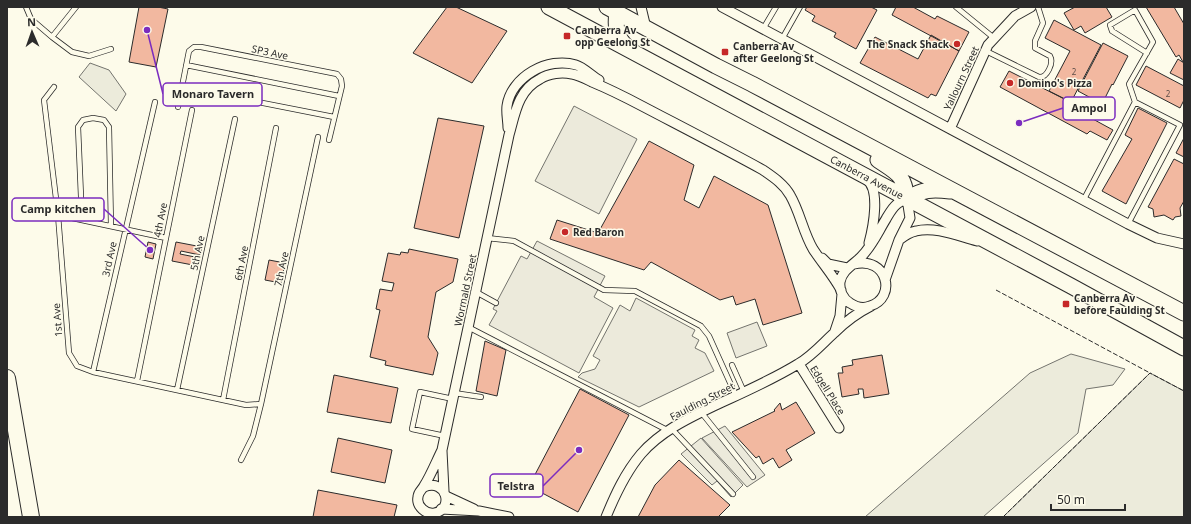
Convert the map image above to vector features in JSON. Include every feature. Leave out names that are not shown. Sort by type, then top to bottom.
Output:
[{"type":"highway","name":"Canberra Avenue","points":[[549,7],[999,247],[1184,348]]},
{"type":"highway","points":[[579,23],[594,25],[606,22],[614,9]]},
{"type":"highway","points":[[614,9],[646,28],[1184,314]]},
{"type":"highway","points":[[614,9],[615,27],[619,37],[622,43],[635,54]]},
{"type":"highway","points":[[832,126],[903,179],[907,199],[924,190],[955,191]]},
{"type":"highway","points":[[7,378],[31,517]]},
{"type":"street","points":[[641,7],[646,28]]},
{"type":"street","points":[[722,7],[1128,224],[1157,238],[1184,244]]},
{"type":"street","name":"Yallourn Street","points":[[950,129],[988,45],[1015,16],[1030,7]]},
{"type":"street","name":"Wormald Street","points":[[421,517],[418,497],[419,492],[424,487],[442,450],[509,135],[520,99],[531,84],[540,78],[552,74],[574,74],[614,91],[763,170],[779,181],[790,194],[804,231],[813,249],[835,280],[841,292]]},
{"type":"street","points":[[850,168],[869,181],[874,192],[875,201],[872,228],[866,252]]},
{"type":"street","points":[[851,266],[862,262],[870,263],[877,267],[882,273],[886,288],[878,302],[863,308],[848,303],[841,292],[842,278],[851,266],[866,252],[892,209],[899,202],[907,199],[910,218],[899,240],[885,280]]},
{"type":"street","points":[[899,240],[917,230],[931,230],[945,232],[999,247]]},
{"type":"street","name":"Wormald Street","points":[[813,249],[828,264],[851,266]]},
{"type":"street","name":"Faulding Street","points":[[835,332],[840,316],[841,292]]},
{"type":"street","points":[[1167,304],[1184,306]]},
{"type":"street","name":"Faulding Street","points":[[606,517],[620,485],[629,469],[654,441],[669,429],[799,364],[813,354],[835,332],[858,313],[871,306]]},
{"type":"street","name":"Edgell Place","points":[[799,364],[839,428]]},
{"type":"street","name":"Wormald Street","points":[[439,513],[445,506],[442,450]]},
{"type":"street","points":[[424,487],[434,485],[438,486],[445,494],[479,511]]},
{"type":"street","points":[[420,506],[425,512],[430,513],[479,511],[509,517]]},
{"type":"lane","points":[[26,7],[31,19],[52,38],[72,52],[89,56],[111,49]]},
{"type":"lane","points":[[52,38],[76,7]]},
{"type":"lane","points":[[763,29],[776,7]]},
{"type":"lane","points":[[782,39],[800,7]]},
{"type":"lane","points":[[956,7],[994,38]]},
{"type":"lane","points":[[986,51],[1039,77],[1045,76],[1052,59],[1050,56],[1035,48],[1035,41],[1043,23],[1038,7]]},
{"type":"lane","points":[[1128,224],[1180,124],[1135,102],[1129,84],[1147,53],[1153,42],[1135,10],[1110,25],[1112,31],[1147,53]]},
{"type":"lane","name":"SP3 Ave","points":[[178,107],[189,51],[194,47],[201,47],[337,74],[341,79],[342,86],[329,140]]},
{"type":"lane","points":[[186,65],[339,96]]},
{"type":"lane","name":"1st Ave","points":[[54,86],[44,100],[58,215],[69,353],[78,366],[93,372],[246,405],[261,404]]},
{"type":"lane","points":[[182,86],[334,116]]},
{"type":"lane","name":"3rd Ave","points":[[93,372],[155,102]]},
{"type":"lane","points":[[1083,200],[1135,102]]},
{"type":"lane","name":"4th Ave","points":[[137,381],[192,110]]},
{"type":"lane","points":[[82,220],[78,127],[82,120],[93,118],[104,120],[109,127],[111,226]]},
{"type":"lane","name":"5th Ave","points":[[178,390],[235,119]]},
{"type":"lane","name":"6th Ave","points":[[223,400],[276,128]]},
{"type":"lane","name":"7th Ave","points":[[241,460],[253,436],[261,404],[318,137]]},
{"type":"lane","points":[[58,215],[166,238]]},
{"type":"lane","points":[[487,238],[514,241],[604,290],[635,291],[701,326],[709,336],[740,394]]},
{"type":"lane","points":[[476,292],[496,303]]},
{"type":"lane","points":[[468,327],[669,429],[733,494]]},
{"type":"lane","points":[[732,364],[740,394]]},
{"type":"lane","points":[[445,436],[412,430],[420,392],[454,396],[481,397]]},
{"type":"lane","points":[[701,412],[753,477]]},
{"type":"shaded area","points":[[90,63],[109,70],[126,94],[116,111],[79,77]]},
{"type":"shaded area","points":[[574,106],[637,139],[599,214],[535,181]]},
{"type":"shaded area","points":[[537,241],[605,276],[594,297],[613,308],[579,373],[489,325],[497,311],[493,309],[521,256],[527,259]]},
{"type":"shaded area","points":[[636,298],[695,330],[692,336],[699,340],[695,348],[705,353],[714,371],[639,407],[578,377],[582,373],[595,369],[600,360],[593,356],[620,305],[630,311]]},
{"type":"shaded area","points":[[757,322],[767,346],[736,358],[727,333]]},
{"type":"shaded area","points":[[1071,354],[1125,369],[1113,385],[1086,389],[1078,433],[983,517],[865,517],[1030,373]]},
{"type":"shaded area","points":[[1150,373],[1184,391],[1184,517],[1003,517]]},
{"type":"shaded area","points":[[725,426],[765,475],[747,487],[702,438]]},
{"type":"shaded area","points":[[701,438],[743,485],[731,497],[717,481],[712,485],[681,454]]},
{"type":"building","points":[[139,7],[158,7],[168,9],[156,67],[129,62]]},
{"type":"building","points":[[447,7],[456,7],[507,31],[472,83],[413,53]]},
{"type":"building","points":[[807,7],[871,7],[877,10],[856,49],[834,37],[836,33],[812,21],[815,16],[805,10]]},
{"type":"building","points":[[896,7],[913,7],[935,19],[937,16],[969,32],[959,51],[892,15]]},
{"type":"building","points":[[1075,7],[1106,7],[1112,17],[1085,33],[1081,26],[1074,30],[1064,13]]},
{"type":"building","points":[[1146,7],[1174,7],[1184,24],[1183,62],[1179,55],[1176,57]]},
{"type":"building","points":[[1054,20],[1101,45],[1071,102],[1049,91],[1070,51],[1045,38]]},
{"type":"building","points":[[931,35],[959,51],[936,96],[931,94],[928,98],[860,63],[875,37],[918,59]]},
{"type":"building","points":[[1103,43],[1128,56],[1102,104],[1078,91]]},
{"type":"building","points":[[1178,59],[1184,63],[1184,80],[1170,73]]},
{"type":"building","points":[[1146,66],[1184,86],[1184,100],[1180,108],[1136,85]]},
{"type":"building","points":[[1009,71],[1082,108],[1080,112],[1113,130],[1107,140],[1090,131],[1087,134],[1000,87]]},
{"type":"building","points":[[1138,108],[1167,123],[1126,204],[1102,191],[1132,139],[1125,135]]},
{"type":"building","points":[[438,118],[484,126],[459,238],[414,228]]},
{"type":"building","points":[[1184,138],[1184,157],[1176,153]]},
{"type":"building","points":[[649,141],[694,165],[684,200],[699,208],[714,176],[768,205],[802,313],[763,325],[755,299],[736,305],[733,296],[720,300],[651,262],[644,270],[550,239],[557,220],[598,233]]},
{"type":"building","points":[[1174,159],[1184,164],[1184,201],[1180,208],[1181,216],[1175,217],[1173,220],[1164,215],[1154,217],[1153,209],[1148,207]]},
{"type":"building","points":[[148,242],[156,244],[153,259],[145,257]]},
{"type":"building","points":[[176,242],[202,247],[200,255],[181,251],[180,254],[200,258],[198,266],[172,261]]},
{"type":"building","points":[[409,249],[458,259],[453,282],[436,292],[428,337],[438,353],[433,375],[385,365],[386,361],[370,357],[380,310],[376,309],[380,289],[392,291],[394,283],[382,281],[388,253],[400,255],[401,252],[408,253]]},
{"type":"building","points":[[269,260],[285,263],[281,283],[265,280]]},
{"type":"building","points":[[485,341],[506,350],[497,396],[476,391]]},
{"type":"building","points":[[882,355],[889,394],[864,398],[863,389],[858,389],[859,394],[842,397],[838,373],[843,373],[842,367],[853,365],[852,360]]},
{"type":"building","points":[[334,375],[398,388],[391,423],[327,412]]},
{"type":"building","points":[[580,389],[629,415],[578,512],[529,486]]},
{"type":"building","points":[[796,402],[815,433],[786,450],[792,460],[779,468],[773,458],[763,464],[759,456],[756,458],[732,432],[775,411],[774,410],[780,403],[782,410]]},
{"type":"building","points":[[338,438],[392,450],[385,483],[331,472]]},
{"type":"building","points":[[679,460],[730,505],[718,517],[638,517],[655,485]]},
{"type":"building","points":[[318,490],[397,505],[394,517],[313,517]]},
{"type":"fence","points":[[996,290],[1150,373]]},
{"type":"fence","points":[[1003,517],[1150,373],[1184,391]]},
{"type":"place","name":"Monaro Tavern","points":[[147,30]]},
{"type":"place","name":"Canberra Av opp Geelong St","points":[[567,36]]},
{"type":"place","name":"The Snack Shack","points":[[957,44]]},
{"type":"place","name":"Canberra Av after Geelong St","points":[[725,52]]},
{"type":"place","name":"Domino's Pizza","points":[[1010,83]]},
{"type":"place","name":"Ampol","points":[[1019,123]]},
{"type":"place","name":"Red Baron","points":[[565,232]]},
{"type":"place","name":"Camp kitchen","points":[[150,250]]},
{"type":"place","name":"Canberra Av before Faulding St","points":[[1066,304]]},
{"type":"place","name":"Telstra","points":[[579,450]]}]
